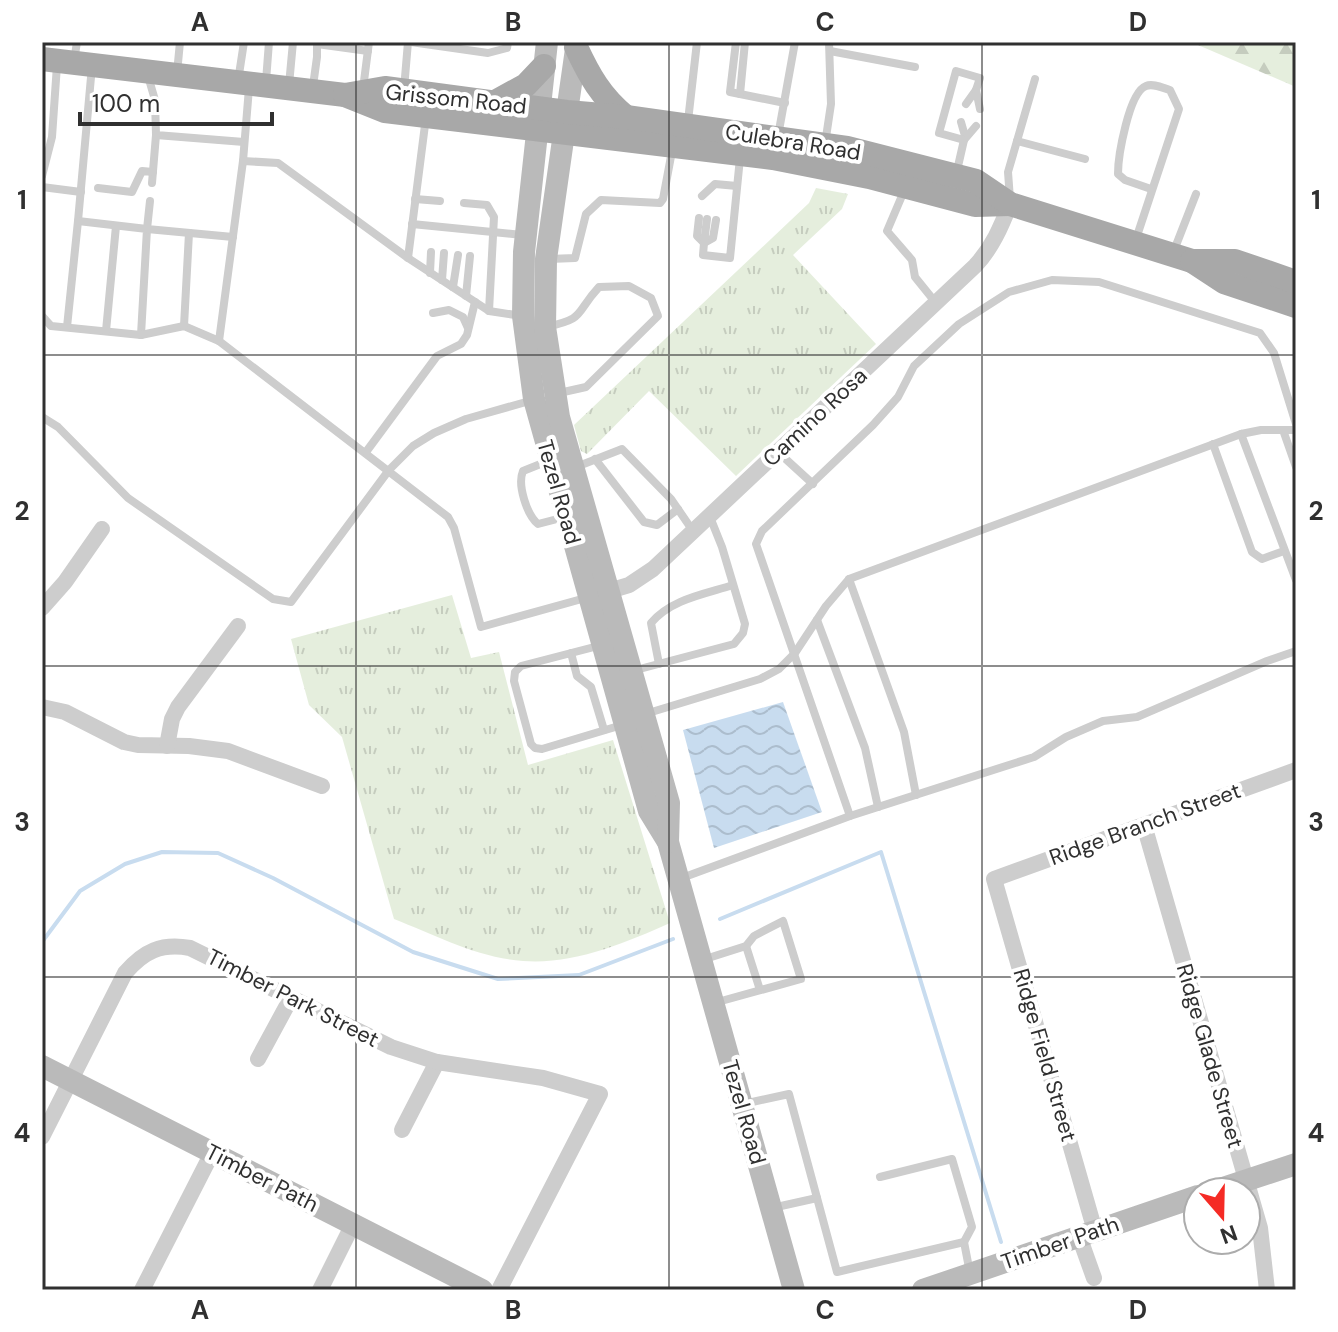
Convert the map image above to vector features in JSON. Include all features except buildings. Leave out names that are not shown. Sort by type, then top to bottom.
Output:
[{"type":"main road","points":[[576,44],[595,86],[626,117]]},
{"type":"main road","points":[[565,122],[576,44]]},
{"type":"main road","points":[[495,102],[526,85],[546,54]]},
{"type":"main road","points":[[538,119],[546,54]]},
{"type":"main road","name":"Grissom Road","points":[[69,58],[271,86],[354,93],[385,88],[404,90],[495,102],[538,119]]},
{"type":"main road","name":"Grissom Road","points":[[354,93],[385,111],[426,116],[565,122]]},
{"type":"main road","name":"Culebra Road","points":[[565,122],[626,117],[741,154],[819,166],[975,205],[1010,204]]},
{"type":"main road","name":"Tezel Road","points":[[538,119],[523,316],[544,396],[584,463],[602,645],[649,811],[668,842],[794,1290]]},
{"type":"main road","name":"Culebra Road","points":[[565,122],[680,136],[778,137],[976,181],[1010,204],[1182,258],[1224,282],[1296,306]]},
{"type":"main road","name":"Tezel Road","points":[[565,122],[546,259],[544,396],[550,460],[566,517],[632,671],[624,723]]},
{"type":"main road","name":"Culebra Road","points":[[1182,258],[1235,261],[1296,282]]},
{"type":"main road","name":"Timber Path","points":[[42,1066],[482,1290]]},
{"type":"main road","points":[[1258,1176],[1296,1164]]},
{"type":"main road","name":"Timber Path","points":[[923,1290],[1182,1201]]},
{"type":"street","name":"Camino Rosa","points":[[599,594],[643,577],[936,303],[986,255],[1010,204]]},
{"type":"street","points":[[42,608],[65,582],[102,529]]},
{"type":"street","points":[[167,746],[172,719],[178,707],[238,626]]},
{"type":"street","points":[[42,707],[65,712],[124,742],[228,751],[322,786]]},
{"type":"street","name":"Ridge Branch Street","points":[[994,879],[1295,773]]},
{"type":"street","name":"Ridge Glade Street","points":[[1144,825],[1245,1176]]},
{"type":"street","name":"Ridge Field Street","points":[[994,879],[1087,1233],[1094,1278]]},
{"type":"street","name":"Timber Park Street","points":[[42,1137],[125,973],[138,958],[151,950],[175,946],[190,948],[391,1047],[437,1062],[533,1076],[600,1094],[499,1290]]},
{"type":"street","points":[[258,1059],[291,998]]},
{"type":"street","points":[[402,1130],[437,1062]]},
{"type":"street","points":[[142,1290],[212,1153]]},
{"type":"street","points":[[320,1290],[353,1224]]},
{"type":"street","name":"Ridge Glade Street","points":[[1262,1246],[1267,1290]]},
{"type":"lane","points":[[176,75],[180,42]]},
{"type":"lane","points":[[244,42],[271,86]]},
{"type":"lane","points":[[269,42],[271,86]]},
{"type":"lane","points":[[219,341],[244,142],[293,42]]},
{"type":"lane","points":[[404,90],[409,42],[488,53],[507,48],[508,42]]},
{"type":"lane","points":[[546,259],[575,258],[586,214],[601,200],[606,198],[653,205],[663,199],[680,136],[697,42]]},
{"type":"lane","points":[[736,42],[730,92],[785,103]]},
{"type":"lane","points":[[740,94],[745,42]]},
{"type":"lane","points":[[778,137],[795,42]]},
{"type":"lane","points":[[271,86],[317,43],[368,46],[354,93]]},
{"type":"lane","points":[[825,145],[831,104],[830,46],[915,67]]},
{"type":"lane","points":[[42,176],[69,58]]},
{"type":"lane","points":[[67,327],[81,192],[69,58]]},
{"type":"lane","points":[[147,71],[155,100],[152,183]]},
{"type":"lane","points":[[964,138],[939,133],[956,71],[980,78],[973,106],[976,90]]},
{"type":"lane","points":[[1010,204],[1008,172],[1035,79]]},
{"type":"lane","points":[[1135,243],[1179,109],[1170,90],[1150,84],[1142,87],[1134,99],[1118,159],[1118,174],[1125,180],[1151,189]]},
{"type":"lane","points":[[408,258],[426,116]]},
{"type":"lane","points":[[42,120],[53,121]]},
{"type":"lane","points":[[955,176],[968,124],[964,138]]},
{"type":"lane","points":[[156,135],[244,142]]},
{"type":"lane","points":[[1017,141],[1085,159]]},
{"type":"lane","points":[[704,243],[713,238],[707,219],[697,236],[704,243],[703,255],[730,258],[741,154]]},
{"type":"lane","points":[[243,161],[278,163],[408,258],[489,311],[523,316]]},
{"type":"lane","points":[[98,188],[132,192],[142,171],[153,172]]},
{"type":"lane","points":[[710,195],[715,184],[737,186]]},
{"type":"lane","points":[[42,187],[81,192]]},
{"type":"lane","points":[[906,187],[887,231],[912,260],[915,277],[936,303]]},
{"type":"lane","points":[[1182,258],[1196,194]]},
{"type":"lane","points":[[415,199],[440,201]]},
{"type":"lane","points":[[141,335],[150,201]]},
{"type":"lane","points":[[464,203],[487,205],[494,217],[489,311]]},
{"type":"lane","points":[[78,221],[233,237]]},
{"type":"lane","points":[[412,224],[527,235]]},
{"type":"lane","points":[[106,331],[116,226]]},
{"type":"lane","points":[[432,238],[433,226]]},
{"type":"lane","points":[[445,239],[446,227]]},
{"type":"lane","points":[[460,241],[461,229]]},
{"type":"lane","points":[[471,242],[472,230]]},
{"type":"lane","points":[[184,326],[189,233]]},
{"type":"lane","points":[[430,273],[431,252]]},
{"type":"lane","points":[[442,280],[444,253]]},
{"type":"lane","points":[[453,287],[458,255]]},
{"type":"lane","points":[[466,296],[470,256]]},
{"type":"lane","points":[[602,645],[521,666],[515,672],[514,681],[531,744],[535,748],[542,749],[760,679],[779,669],[795,653],[849,579],[1241,434],[1296,427],[1274,353],[1260,333],[1099,282],[1052,280],[1009,292],[959,324],[914,366],[898,397],[762,531],[756,544],[795,653],[850,816]]},
{"type":"lane","points":[[42,417],[58,427],[128,498],[273,599],[291,602],[389,470],[413,446],[466,419],[586,387],[658,316],[651,298],[629,286],[599,287],[587,300],[580,315],[570,322],[545,327]]},
{"type":"lane","points":[[366,452],[437,356],[461,344],[475,302]]},
{"type":"lane","points":[[433,313],[449,310],[463,317],[468,329]]},
{"type":"lane","points":[[42,316],[51,326],[141,335],[184,326],[219,341],[448,517],[454,528],[481,627],[599,594]]},
{"type":"lane","points":[[1283,430],[1296,467]]},
{"type":"lane","points":[[1241,434],[1296,580]]},
{"type":"lane","points":[[1213,444],[1252,552],[1262,559],[1284,551]]},
{"type":"lane","points":[[678,509],[657,525],[644,522],[584,463],[622,449],[678,509],[693,531]]},
{"type":"lane","points":[[777,452],[813,484]]},
{"type":"lane","points":[[550,460],[523,471],[520,478],[529,512],[538,524],[566,517]]},
{"type":"lane","points":[[632,671],[734,644],[743,633],[745,624],[710,516]]},
{"type":"lane","points":[[849,579],[904,732],[916,795]]},
{"type":"lane","points":[[659,664],[651,623],[658,614],[674,604],[733,585]]},
{"type":"lane","points":[[817,620],[865,748],[878,807]]},
{"type":"lane","points":[[679,879],[850,816],[1034,757],[1066,737],[1103,721],[1137,717],[1296,651]]},
{"type":"lane","points":[[571,653],[577,676],[624,723]]},
{"type":"lane","points":[[701,960],[746,946],[754,936],[783,921],[801,979],[714,1003]]},
{"type":"lane","points":[[746,946],[760,990]]},
{"type":"lane","points":[[742,1104],[789,1094],[837,1272],[964,1242]]},
{"type":"lane","points":[[880,1177],[952,1159],[972,1227],[964,1242],[971,1274]]},
{"type":"lane","points":[[771,1208],[817,1198]]},
{"type":"green space","points":[[1191,42],[1296,42],[1296,87]]},
{"type":"green space","points":[[816,188],[848,194],[842,209],[793,255],[876,344],[736,476],[649,391],[587,454],[581,451],[574,425],[809,203]]},
{"type":"green space","points":[[452,595],[471,658],[499,652],[528,765],[613,740],[670,923],[580,956],[523,961],[457,945],[394,919],[342,737],[309,705],[291,639]]},
{"type":"water","points":[[783,702],[822,812],[714,848],[683,730]]},
{"type":"waterway","points":[[42,942],[80,891],[125,864],[162,852],[218,853],[273,878],[413,952],[498,979],[579,975],[673,939]]},
{"type":"waterway","points":[[720,919],[881,852],[1001,1242]]}]
